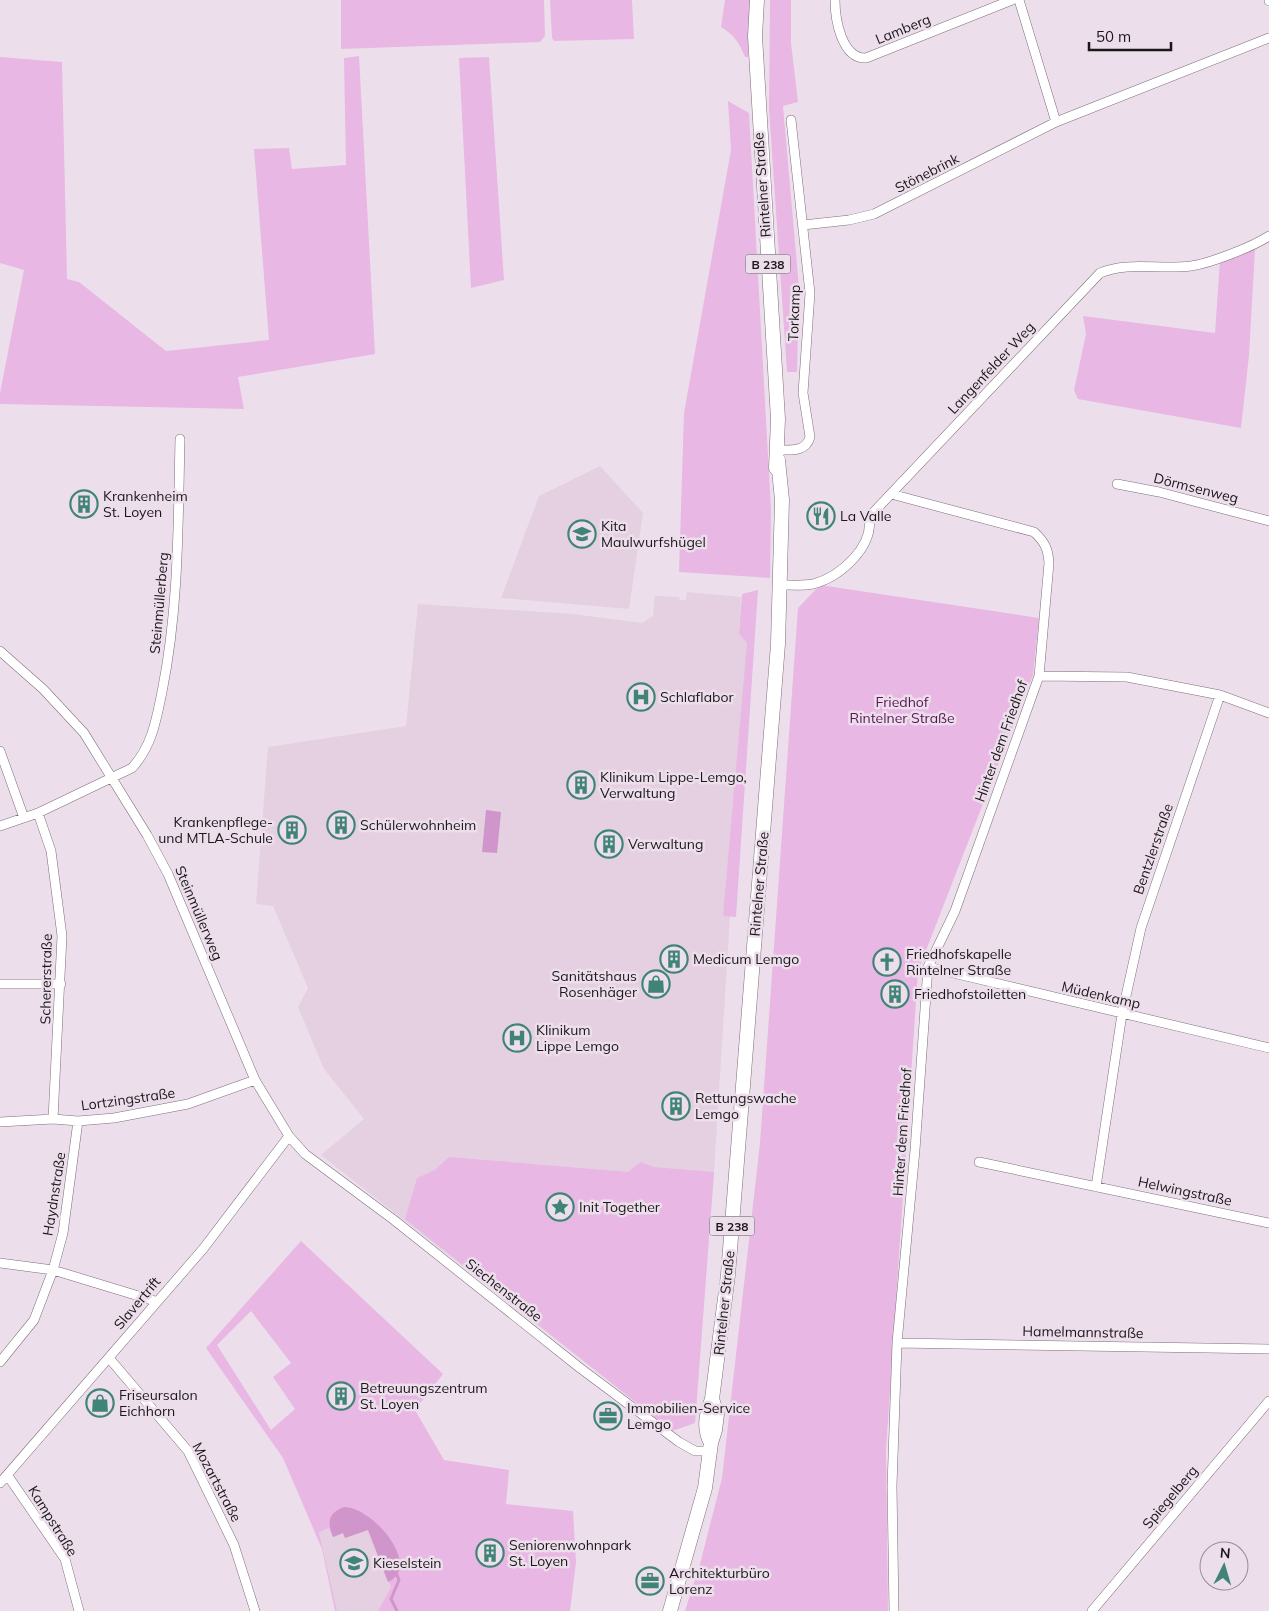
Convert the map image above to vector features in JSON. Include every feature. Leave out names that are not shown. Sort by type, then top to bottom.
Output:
[{"type":"main road","name":"Rintelner Straße","points":[[670,1611],[705,1488],[710,1447],[706,1433],[706,1414],[712,1399],[732,1228],[781,584],[781,518],[776,490],[778,455],[758,110],[755,36],[757,0]]},
{"type":"street","name":"Lamberg","points":[[835,0],[838,21],[848,50],[859,58],[866,58],[1012,0]]},
{"type":"street","points":[[1019,0],[1056,122]]},
{"type":"street","name":"Stönebrink","points":[[803,225],[849,220],[874,214],[1056,122],[1269,38]]},
{"type":"street","name":"Torkamp","points":[[778,455],[802,449],[810,437],[803,402],[810,293],[791,120]]},
{"type":"street","name":"Langenfelder Weg","points":[[781,584],[813,584],[842,569],[856,556],[870,532],[869,517],[1100,274],[1114,267],[1192,266],[1255,245],[1269,236]]},
{"type":"street","name":"Steinmüllerberg","points":[[0,826],[38,813],[132,768],[142,756],[156,723],[173,634],[180,439]]},
{"type":"street","name":"Dörmsenweg","points":[[1117,484],[1159,492],[1269,521]]},
{"type":"street","points":[[891,494],[1022,528],[1034,532],[1043,541],[1048,550],[1049,563],[1039,676],[1126,677],[1220,695],[1269,713]]},
{"type":"street","name":"Steinmüllerweg","points":[[0,650],[43,689],[84,733],[111,778],[168,874],[256,1080],[289,1136]]},
{"type":"street","name":"Hinter dem Friedhof","points":[[894,1611],[892,1486],[897,1343],[915,1150],[928,968],[955,911],[1039,676]]},
{"type":"street","name":"Bentzlerstraße","points":[[1122,1014],[1141,928],[1220,695]]},
{"type":"street","points":[[0,751],[24,818]]},
{"type":"street","name":"Schererstraße","points":[[38,813],[51,851],[62,936],[53,1119]]},
{"type":"street","name":"Müdenkamp","points":[[928,968],[1269,1048]]},
{"type":"street","points":[[0,984],[61,984]]},
{"type":"street","points":[[1096,1187],[1122,1014]]},
{"type":"street","name":"Lortzingstraße","points":[[0,1122],[53,1119],[78,1121],[114,1118],[188,1104],[256,1080]]},
{"type":"street","name":"Haydnstraße","points":[[0,1362],[34,1320],[53,1270],[63,1233],[78,1121]]},
{"type":"street","name":"Slavertrift","points":[[0,1483],[109,1358],[155,1301],[203,1249],[289,1136]]},
{"type":"street","name":"Siechenstraße","points":[[289,1136],[305,1154],[394,1220],[679,1442],[695,1451],[710,1447]]},
{"type":"street","name":"Helwingstraße","points":[[979,1162],[1269,1223]]},
{"type":"street","points":[[0,1263],[53,1270],[155,1301]]},
{"type":"street","name":"Hamelmannstraße","points":[[897,1343],[1269,1349]]},
{"type":"street","name":"Mozartstraße","points":[[109,1358],[188,1451],[234,1545],[255,1611]]},
{"type":"street","name":"Spiegelberg","points":[[1092,1611],[1269,1401]]},
{"type":"street","name":"Kampstraße","points":[[8,1476],[65,1559],[79,1611]]},
{"type":"shaded area","name":"Kita Maulwurfshügel","points":[[600,466],[643,513],[629,609],[501,598],[539,496]]},
{"type":"shaded area","name":"Klinikum Lippe Lemgo","points":[[687,592],[741,597],[739,634],[747,643],[714,1172],[695,1423],[672,1431],[321,1155],[364,1119],[324,1069],[298,1007],[308,988],[273,906],[256,904],[268,747],[406,726],[418,604],[573,614],[642,623],[653,616],[655,596],[679,597],[680,600],[686,600]]},
{"type":"shaded area","points":[[486,810],[501,812],[497,853],[482,852]]},
{"type":"shaded area","points":[[344,1507],[356,1510],[369,1517],[381,1527],[390,1539],[397,1552],[400,1564],[397,1575],[388,1582],[368,1530],[345,1538],[343,1533],[333,1537],[330,1519],[335,1512]]},
{"type":"shaded area","name":"Kieselstein","points":[[330,1528],[343,1533],[368,1529],[391,1587],[378,1611],[337,1611],[319,1531]]},
{"type":"green space","points":[[341,0],[544,0],[545,36],[540,42],[341,49]]},
{"type":"green space","points":[[550,0],[632,0],[634,39],[554,41],[552,38]]},
{"type":"green space","points":[[725,0],[750,0],[748,57],[745,57],[733,36],[721,27]]},
{"type":"green space","points":[[770,0],[791,0],[791,43],[798,102],[783,106],[799,288],[797,372],[787,372],[769,109]]},
{"type":"green space","points":[[359,56],[375,354],[238,377],[244,409],[0,404],[0,393],[24,270],[0,263],[0,57],[62,62],[67,279],[79,282],[166,351],[269,340],[254,149],[289,148],[292,169],[346,165],[344,58]]},
{"type":"green space","points":[[489,57],[504,280],[471,288],[459,58]]},
{"type":"green space","points":[[728,101],[749,113],[771,510],[770,578],[679,572],[684,413],[731,150]]},
{"type":"green space","points":[[1255,249],[1249,355],[1241,428],[1078,399],[1074,390],[1086,334],[1083,316],[1215,333],[1220,260]]},
{"type":"green space","name":"Friedhof Rintelner Straße","points":[[820,585],[1039,618],[1033,675],[918,971],[886,1450],[888,1611],[685,1611],[700,1564],[722,1478],[760,1143],[798,608]]},
{"type":"green space","points":[[758,590],[736,917],[723,916],[747,643],[739,634],[742,594]]},
{"type":"green space","points":[[449,1157],[628,1172],[641,1162],[653,1167],[714,1172],[695,1423],[672,1431],[405,1219],[417,1178],[435,1170]]},
{"type":"green space","points":[[301,1241],[443,1374],[415,1410],[444,1460],[509,1470],[506,1504],[573,1511],[576,1562],[570,1611],[378,1611],[391,1587],[368,1530],[345,1538],[343,1533],[333,1537],[329,1528],[319,1532],[337,1611],[335,1611],[322,1549],[283,1458],[206,1348]],"holes":[[[251,1311],[291,1363],[273,1377],[295,1409],[271,1430],[217,1345]]]},
{"type":"waterway","points":[[397,1575],[399,1580],[391,1599],[397,1611]]},
{"type":"place","name":"Krankenheim St. Loyen","points":[[84,504]]},
{"type":"place","name":"La Valle","points":[[821,516]]},
{"type":"place","name":"Kita Maulwurfshügel","points":[[582,534]]},
{"type":"place","name":"Schlaflabor","points":[[641,697]]},
{"type":"place","name":"Klinikum Lippe-Lemgo, Verwaltung","points":[[581,785]]},
{"type":"place","name":"Schülerwohnheim","points":[[341,825]]},
{"type":"place","name":"Krankenpflege- und MTLA-Schule","points":[[292,830]]},
{"type":"place","name":"Verwaltung","points":[[609,844]]},
{"type":"place","name":"Medicum Lemgo","points":[[674,959]]},
{"type":"place","name":"Friedhofskapelle Rintelner Straße","points":[[887,962]]},
{"type":"place","name":"Sanitätshaus Rosenhäger","points":[[656,984]]},
{"type":"place","name":"Friedhofstoiletten","points":[[895,994]]},
{"type":"place","name":"Klinikum Lippe Lemgo","points":[[517,1038]]},
{"type":"place","name":"Rettungswache Lemgo","points":[[676,1106]]},
{"type":"place","name":"Init Together","points":[[560,1207]]},
{"type":"place","name":"Betreuungszentrum St. Loyen","points":[[341,1396]]},
{"type":"place","name":"Friseursalon Eichhorn","points":[[100,1403]]},
{"type":"place","name":"Immobilien-Service Lemgo","points":[[608,1416]]},
{"type":"place","name":"Seniorenwohnpark St. Loyen","points":[[490,1553]]},
{"type":"place","name":"Kieselstein","points":[[354,1563]]},
{"type":"place","name":"Architekturbüro Lorenz","points":[[650,1581]]}]
